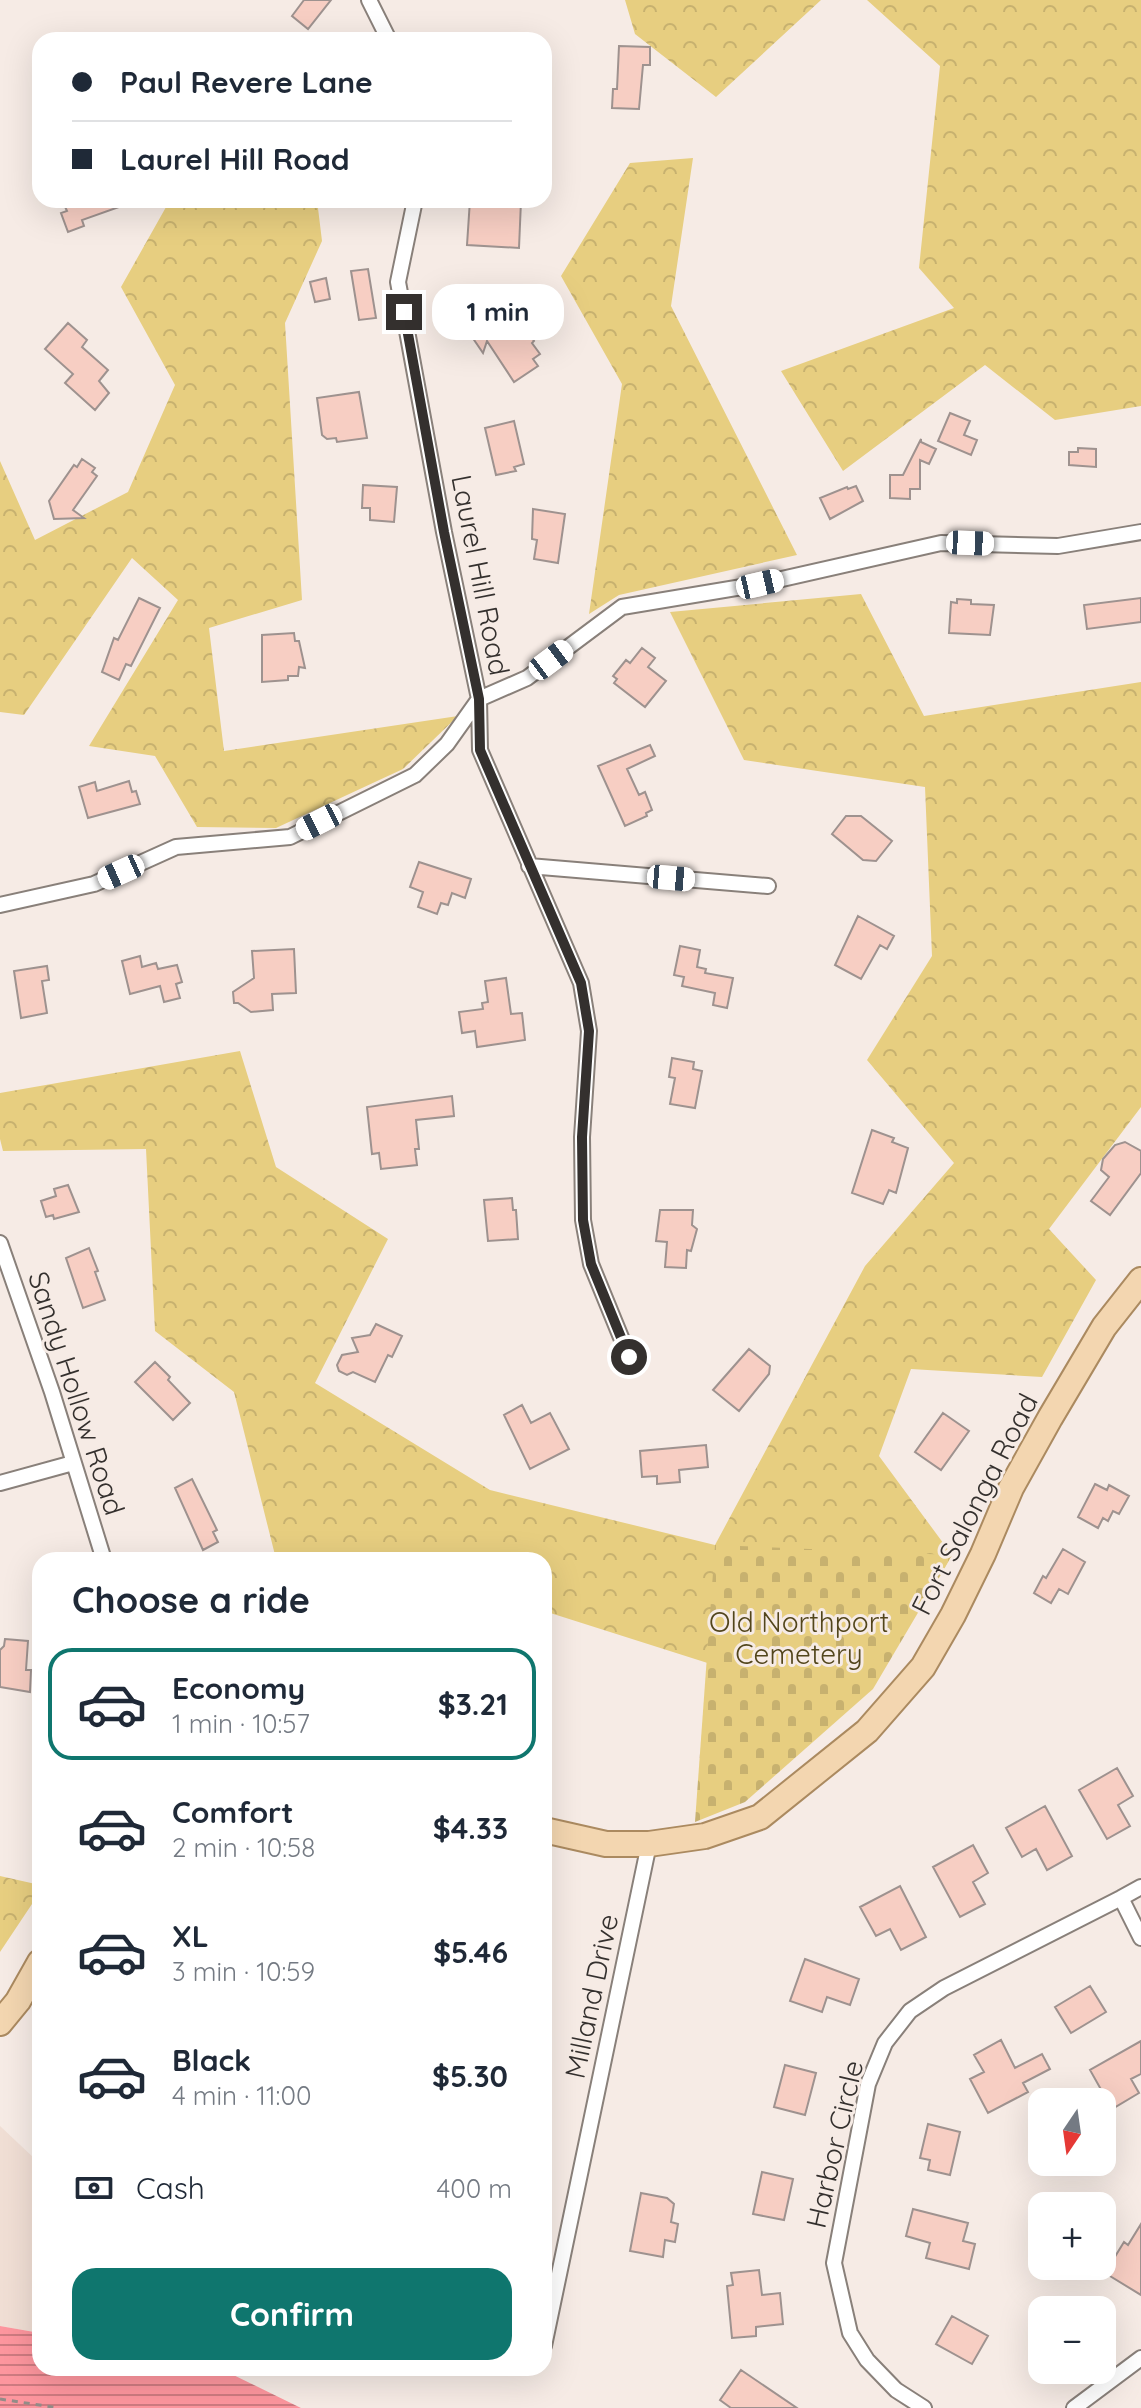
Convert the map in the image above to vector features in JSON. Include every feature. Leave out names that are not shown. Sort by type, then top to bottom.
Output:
[{"type":"main road","name":"Fort Salonga Road","points":[[552,1832],[606,1844],[649,1844],[705,1836],[760,1817],[867,1731],[923,1667],[953,1615],[1011,1488],[1050,1418],[1104,1327],[1141,1280]]},
{"type":"main road","points":[[0,2023],[18,2001],[32,1976]]},
{"type":"street","points":[[369,0],[385,32]]},
{"type":"street","name":"Laurel Hill Road","points":[[413,208],[398,282],[444,532],[479,699],[527,678],[622,607],[760,584],[941,543],[1058,546],[1141,532]]},
{"type":"street","points":[[479,699],[480,750],[581,983],[589,1031],[582,1137],[583,1220],[591,1264],[629,1357]]},
{"type":"street","points":[[0,905],[94,884],[176,847],[290,837],[415,775],[447,744],[479,699]]},
{"type":"street","points":[[529,866],[768,886]]},
{"type":"street","name":"Sandy Hollow Road","points":[[0,1243],[27,1317],[101,1552]]},
{"type":"street","points":[[0,1483],[73,1463]]},
{"type":"street","name":"Milland Drive","points":[[552,2308],[649,1844]]},
{"type":"street","name":"Harbor Circle","points":[[924,2408],[896,2390],[867,2360],[850,2333],[834,2263],[868,2084],[885,2043],[910,2011],[958,1980],[1141,1887]]},
{"type":"street","points":[[1121,1898],[1141,1938]]},
{"type":"street","points":[[1074,2408],[1141,2358]]},
{"type":"path","points":[[0,2399],[59,2408]]},
{"type":"shaded area","points":[[0,2126],[32,2156],[32,2332],[0,2326]]},
{"type":"shaded area","points":[[0,2326],[32,2332],[32,2376],[235,2376],[301,2408],[0,2408]]},
{"type":"green space","points":[[625,0],[821,0],[716,97],[635,34]]},
{"type":"green space","points":[[867,0],[1141,0],[1141,406],[1055,420],[985,365],[843,471],[781,371],[954,308],[919,268],[940,66]]},
{"type":"green space","points":[[693,158],[671,306],[797,555],[619,595],[589,614],[622,384],[561,276],[630,163]]},
{"type":"green space","points":[[165,208],[318,208],[322,241],[285,323],[302,600],[209,628],[224,751],[458,716],[403,769],[276,828],[197,827],[155,756],[89,746],[178,600],[132,558],[24,715],[0,712],[0,461],[35,540],[128,492],[175,385],[121,287]]},
{"type":"green space","points":[[861,594],[924,716],[1141,682],[1141,1107],[1049,1229],[1096,1280],[1042,1377],[911,1369],[879,1456],[952,1555],[934,1587],[717,1666],[552,1614],[552,1552],[274,1552],[234,1392],[155,1331],[146,1149],[3,1151],[0,1139],[0,1093],[240,1051],[276,1167],[388,1239],[315,1383],[490,1490],[715,1545],[865,1266],[954,1163],[867,1060],[932,956],[925,787],[744,760],[670,612]]},
{"type":"green space","name":"Old Northport Cemetery","points":[[715,1545],[952,1555],[873,1689],[745,1802],[695,1822]]},
{"type":"green space","points":[[0,1876],[32,1883],[32,1904],[0,1952]]},
{"type":"building","points":[[304,0],[331,0],[308,29],[292,16]]},
{"type":"building","points":[[619,46],[650,47],[650,65],[643,65],[639,109],[612,108],[613,89],[617,89]]},
{"type":"building","points":[[66,208],[116,208],[82,220],[84,226],[68,232],[61,213],[67,211]]},
{"type":"building","points":[[469,208],[521,208],[519,248],[467,245]]},
{"type":"building","points":[[368,269],[376,318],[359,320],[351,271]]},
{"type":"building","points":[[326,278],[330,299],[315,302],[310,282]]},
{"type":"building","points":[[511,308],[540,354],[533,359],[538,366],[514,382],[487,341],[483,353],[468,331],[482,321],[485,326]]},
{"type":"building","points":[[68,323],[87,340],[82,347],[108,370],[99,381],[109,393],[95,410],[65,383],[73,374],[45,349]]},
{"type":"building","points":[[359,392],[367,438],[337,442],[336,438],[327,439],[322,435],[317,398]]},
{"type":"building","points":[[950,413],[970,421],[964,435],[977,440],[971,455],[938,441]]},
{"type":"building","points":[[514,421],[524,464],[514,467],[516,471],[496,475],[485,428]]},
{"type":"building","points":[[921,439],[921,442],[936,449],[929,464],[920,460],[920,489],[910,489],[910,499],[890,498],[890,475],[903,475]]},
{"type":"building","points":[[1078,448],[1096,449],[1096,467],[1069,465],[1069,452],[1078,452]]},
{"type":"building","points":[[82,459],[95,468],[92,472],[97,476],[73,510],[84,518],[54,519],[49,501],[74,465],[77,467]]},
{"type":"building","points":[[363,485],[397,487],[394,522],[370,520],[370,508],[362,508]]},
{"type":"building","points":[[856,486],[863,501],[830,519],[820,498]]},
{"type":"building","points":[[533,509],[565,514],[558,563],[534,559],[537,540],[532,539]]},
{"type":"building","points":[[139,598],[160,608],[131,666],[126,664],[119,680],[102,672],[114,638],[118,640]]},
{"type":"building","points":[[1141,598],[1141,622],[1087,629],[1084,605]]},
{"type":"building","points":[[957,599],[971,600],[971,604],[994,605],[990,635],[949,633],[951,602],[957,603]]},
{"type":"building","points":[[294,633],[305,668],[299,667],[298,676],[288,676],[288,680],[262,682],[262,635]]},
{"type":"building","points":[[642,648],[655,658],[648,667],[666,681],[645,707],[614,683],[617,679],[613,676],[626,660],[630,663]]},
{"type":"building","points":[[650,745],[655,756],[627,769],[639,795],[645,792],[652,810],[646,813],[647,816],[625,826],[598,766]]},
{"type":"building","points":[[129,781],[140,804],[88,818],[79,787],[95,782],[97,791]]},
{"type":"building","points":[[846,816],[861,816],[892,841],[876,861],[863,860],[832,834]]},
{"type":"building","points":[[419,862],[471,879],[465,898],[452,893],[448,905],[441,903],[437,914],[418,907],[423,892],[410,887]]},
{"type":"building","points":[[858,916],[894,936],[887,949],[880,945],[861,979],[835,965]]},
{"type":"building","points":[[680,946],[700,950],[697,967],[706,969],[705,973],[733,978],[727,1008],[713,1005],[715,993],[682,986],[684,977],[674,975]]},
{"type":"building","points":[[294,949],[296,993],[272,994],[273,1010],[251,1012],[234,1003],[233,992],[254,978],[252,951]]},
{"type":"building","points":[[140,956],[142,967],[156,963],[158,969],[177,965],[182,982],[176,984],[180,998],[164,1002],[160,986],[130,994],[122,961]]},
{"type":"building","points":[[47,966],[49,980],[42,981],[47,1013],[21,1018],[14,971]]},
{"type":"building","points":[[506,978],[511,1014],[522,1013],[525,1040],[477,1047],[475,1031],[462,1033],[459,1012],[483,1009],[482,1003],[488,1002],[485,981]]},
{"type":"building","points":[[672,1058],[694,1062],[693,1069],[702,1071],[695,1108],[670,1104],[675,1078],[669,1077]]},
{"type":"building","points":[[452,1096],[454,1116],[416,1120],[417,1165],[381,1169],[379,1153],[372,1154],[367,1107]]},
{"type":"building","points":[[872,1130],[894,1138],[892,1142],[908,1148],[896,1193],[889,1190],[883,1204],[852,1193]]},
{"type":"building","points":[[1125,1142],[1141,1151],[1141,1173],[1110,1215],[1091,1201],[1109,1177],[1101,1170],[1103,1159],[1115,1145]]},
{"type":"building","points":[[68,1185],[79,1212],[54,1219],[53,1215],[46,1217],[41,1201],[56,1196],[54,1189]]},
{"type":"building","points":[[512,1198],[518,1239],[488,1241],[484,1200]]},
{"type":"building","points":[[660,1210],[693,1210],[692,1225],[697,1229],[691,1251],[687,1250],[686,1268],[665,1267],[667,1242],[656,1241]]},
{"type":"building","points":[[89,1248],[105,1300],[83,1308],[66,1258]]},
{"type":"building","points":[[376,1324],[402,1336],[392,1357],[388,1355],[375,1382],[353,1372],[347,1375],[339,1371],[337,1365],[342,1355],[358,1352],[352,1338],[370,1335]]},
{"type":"building","points":[[749,1349],[770,1366],[769,1374],[739,1411],[713,1390]]},
{"type":"building","points":[[155,1362],[190,1403],[173,1420],[135,1382]]},
{"type":"building","points":[[522,1405],[531,1423],[550,1413],[569,1449],[530,1469],[504,1415]]},
{"type":"building","points":[[943,1413],[969,1431],[941,1470],[915,1452]]},
{"type":"building","points":[[706,1445],[708,1467],[679,1470],[680,1482],[657,1484],[657,1476],[642,1477],[640,1451]]},
{"type":"building","points":[[192,1479],[217,1530],[213,1532],[218,1542],[203,1550],[175,1488]]},
{"type":"building","points":[[1095,1484],[1107,1490],[1109,1485],[1129,1496],[1119,1514],[1113,1511],[1108,1521],[1103,1518],[1098,1528],[1078,1517]]},
{"type":"building","points":[[1063,1549],[1085,1562],[1068,1594],[1059,1589],[1051,1603],[1034,1593]]},
{"type":"building","points":[[5,1639],[28,1641],[26,1670],[31,1670],[30,1692],[0,1687],[0,1650]]},
{"type":"building","points":[[1117,1768],[1133,1796],[1118,1805],[1130,1826],[1107,1839],[1079,1790]]},
{"type":"building","points":[[1045,1806],[1072,1856],[1047,1870],[1036,1849],[1022,1857],[1006,1828]]},
{"type":"building","points":[[973,1845],[988,1873],[973,1882],[985,1904],[960,1917],[933,1867]]},
{"type":"building","points":[[900,1886],[926,1937],[901,1950],[890,1929],[876,1936],[860,1907]]},
{"type":"building","points":[[805,1959],[859,1979],[850,2005],[827,1997],[822,2012],[790,2001]]},
{"type":"building","points":[[1090,1986],[1106,2012],[1071,2033],[1055,2007]]},
{"type":"building","points":[[1001,2040],[1015,2068],[1042,2054],[1050,2069],[1023,2083],[1028,2092],[988,2113],[970,2079],[984,2072],[974,2055]]},
{"type":"building","points":[[1141,2041],[1141,2074],[1131,2079],[1139,2093],[1116,2107],[1116,2088],[1100,2088],[1090,2070]]},
{"type":"building","points":[[785,2065],[816,2073],[805,2115],[774,2107]]},
{"type":"building","points":[[928,2124],[960,2132],[950,2175],[928,2170],[930,2160],[920,2158]]},
{"type":"building","points":[[762,2172],[793,2179],[784,2220],[753,2214]]},
{"type":"building","points":[[641,2193],[667,2198],[674,2204],[671,2222],[678,2224],[675,2242],[665,2240],[663,2257],[630,2251]]},
{"type":"building","points":[[913,2209],[968,2223],[963,2241],[975,2244],[969,2269],[926,2258],[930,2243],[906,2236]]},
{"type":"building","points":[[1141,2224],[1141,2295],[1116,2280],[1116,2255],[1124,2242],[1128,2245]]},
{"type":"building","points":[[759,2270],[762,2295],[780,2293],[783,2324],[756,2327],[756,2336],[732,2338],[727,2286],[733,2285],[731,2273]]},
{"type":"building","points":[[952,2316],[988,2336],[972,2364],[936,2344]]},
{"type":"building","points":[[741,2370],[797,2408],[731,2408],[720,2400]]},
{"type":"route","points":[[404,312],[444,532],[479,699],[480,750],[581,983],[589,1031],[582,1137],[583,1220],[591,1264],[629,1357]]}]
